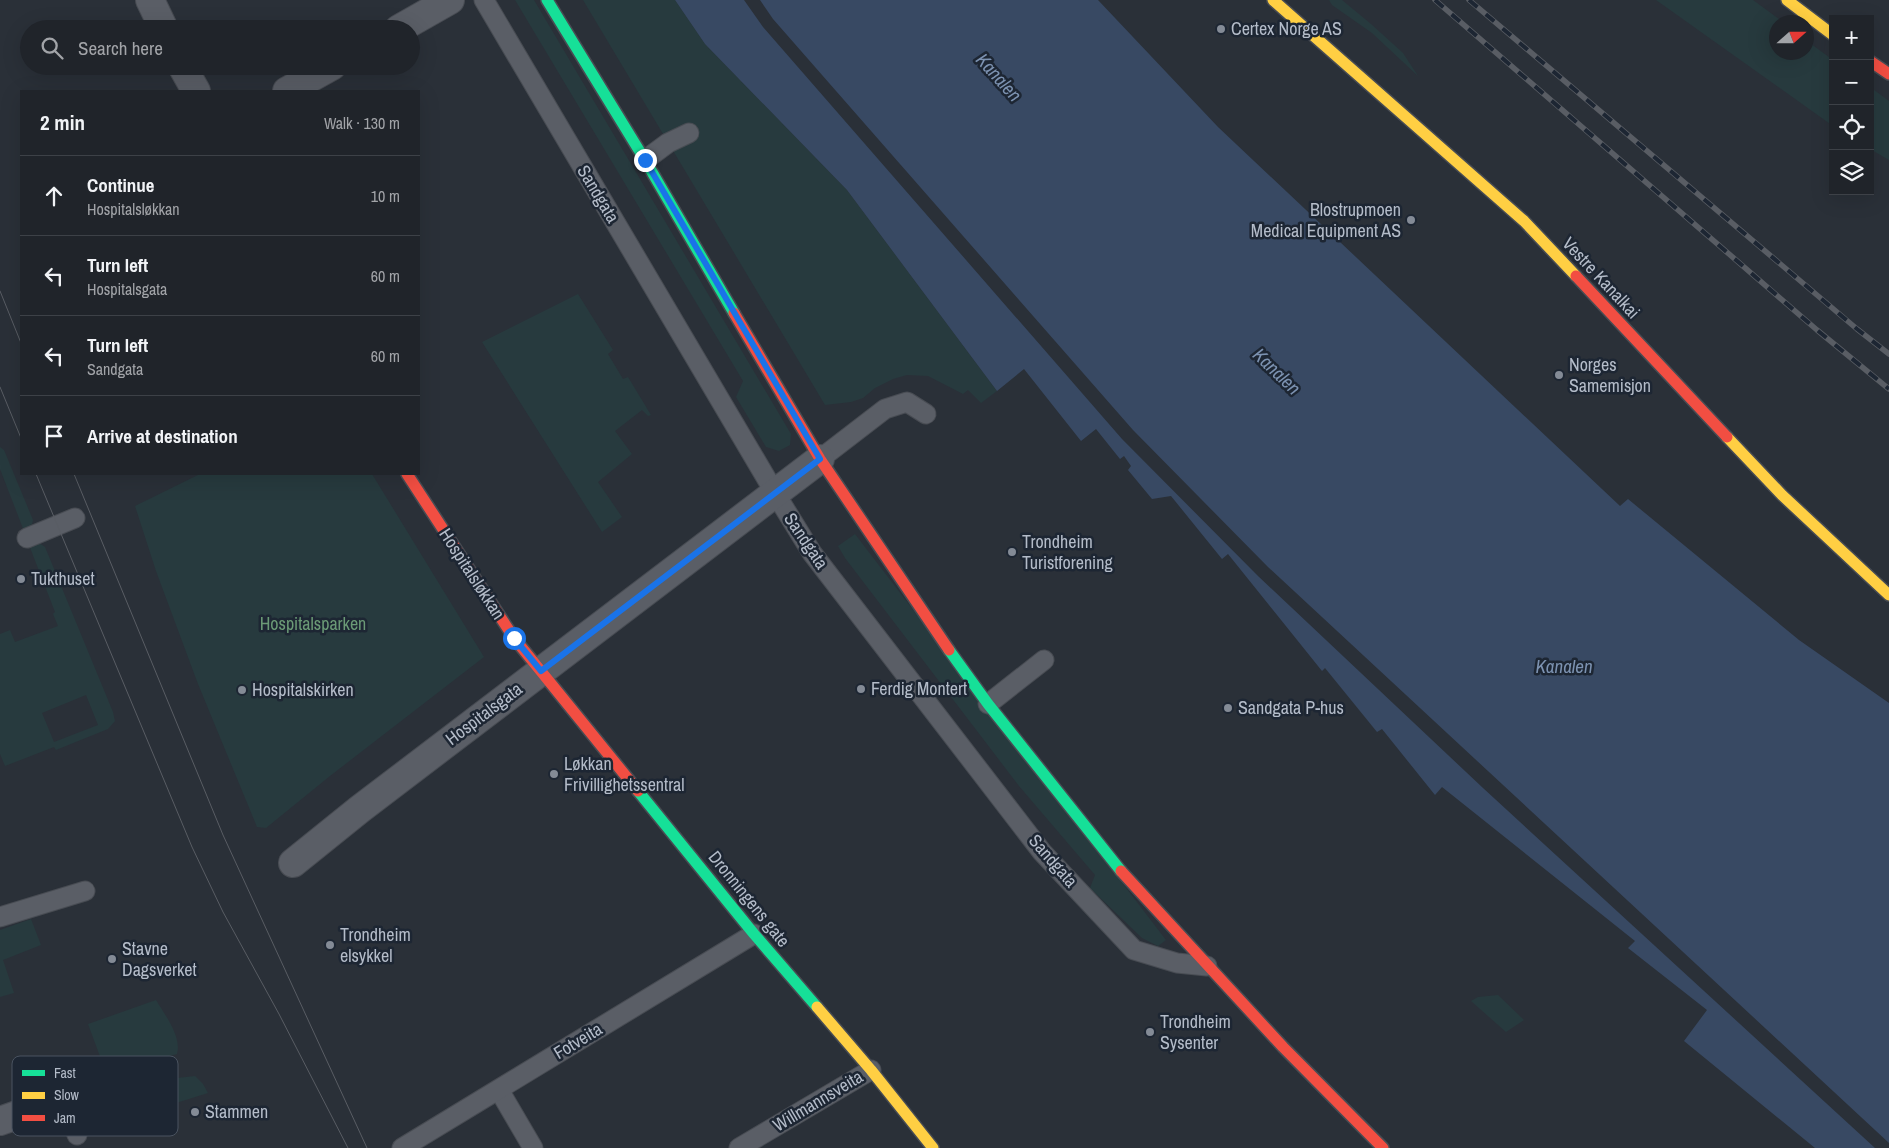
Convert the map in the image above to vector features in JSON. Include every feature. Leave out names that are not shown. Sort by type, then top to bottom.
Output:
[{"type":"main road","points":[[547,0],[645,160],[820,459],[936,632],[988,704],[1110,859],[1206,966],[1383,1148]]},
{"type":"main road","name":"Vestre Kanalkai","points":[[1272,0],[1524,221],[1782,495],[1889,595]]},
{"type":"main road","points":[[1787,0],[1829,32]]},
{"type":"main road","points":[[1874,64],[1889,74]]},
{"type":"main road","name":"Hospitalsløkkan","points":[[409,475],[514,638],[541,671]]},
{"type":"main road","name":"Dronningens gate","points":[[541,671],[754,934],[871,1070],[933,1148]]},
{"type":"street","points":[[150,0],[160,20]]},
{"type":"street","points":[[415,20],[450,0]]},
{"type":"street","points":[[187,75],[195,90]]},
{"type":"street","points":[[289,90],[316,75]]},
{"type":"street","name":"Hospitalsgata","points":[[293,863],[360,808],[820,459]]},
{"type":"street","points":[[0,1120],[12,1116]]},
{"type":"lane","name":"Sandgata","points":[[484,0],[774,493],[812,553],[1049,859],[1134,950],[1177,963],[1206,966]]},
{"type":"lane","points":[[645,160],[668,143],[689,133]]},
{"type":"lane","points":[[820,459],[885,409],[907,402],[926,414]]},
{"type":"lane","points":[[27,538],[75,518]]},
{"type":"lane","points":[[988,704],[1044,660]]},
{"type":"lane","points":[[0,917],[85,890]]},
{"type":"lane","name":"Fotveita","points":[[402,1148],[754,934]]},
{"type":"lane","name":"Willmannsveita","points":[[739,1148],[871,1070]]},
{"type":"lane","points":[[499,1090],[533,1148]]},
{"type":"green space","points":[[515,0],[534,0],[791,434],[790,445],[779,451],[766,447],[736,397],[743,381]]},
{"type":"green space","points":[[583,0],[675,0],[705,44],[847,190],[997,391],[981,403],[968,390],[963,394],[928,376],[907,375],[893,379],[875,388],[863,398],[851,402],[825,405]]},
{"type":"green space","points":[[1329,0],[1342,0],[1371,24],[1403,53],[1418,76],[1372,33],[1332,5]]},
{"type":"green space","points":[[1656,0],[1753,0],[1773,15],[1769,15],[1769,60],[1814,60],[1814,46],[1829,57],[1829,123]]},
{"type":"green space","points":[[1874,90],[1889,101],[1889,160],[1874,151]]},
{"type":"green space","points":[[578,294],[613,350],[608,354],[623,379],[628,377],[651,415],[648,416],[642,410],[615,431],[632,454],[598,482],[622,517],[602,532],[482,342]]},
{"type":"green space","points":[[0,447],[4,450],[33,520],[32,524],[24,531],[0,469]]},
{"type":"green space","name":"Hospitalsparken","points":[[198,475],[373,475],[484,657],[266,828],[257,827],[198,684],[156,571],[135,506]]},
{"type":"green space","points":[[855,534],[1166,940],[1158,946],[1142,938],[1090,888],[1095,875],[1019,786],[845,558],[838,546]]},
{"type":"green space","points":[[39,543],[45,547],[113,712],[115,721],[108,729],[56,750],[54,747],[5,766],[0,754],[0,634],[10,630],[15,642],[58,626],[53,614],[55,612],[29,545]],"holes":[[[86,695],[98,725],[54,742],[42,713]]]},
{"type":"green space","points":[[31,919],[41,945],[3,960],[14,993],[0,997],[0,930]]},
{"type":"green space","points":[[1498,995],[1524,1020],[1506,1032],[1471,1001],[1478,997]]},
{"type":"green space","points":[[156,1000],[175,1033],[178,1047],[177,1054],[170,1056],[100,1056],[88,1024]]},
{"type":"green space","points":[[195,1076],[208,1093],[178,1102],[178,1078]]},
{"type":"water","name":"Kanalen","points":[[675,0],[1098,0],[1218,127],[1620,506],[1628,499],[1799,640],[1889,703],[1889,1148],[1815,1148],[1684,1041],[1707,1010],[1628,948],[1635,941],[1442,787],[1435,795],[1382,729],[1377,732],[1325,668],[1322,671],[1228,554],[1222,559],[1171,496],[1152,499],[1128,470],[1131,466],[1124,456],[1120,459],[1096,429],[1081,441],[1024,369],[997,391],[847,190],[705,44]]},
{"type":"pier","points":[[744,0],[760,0],[773,19],[1133,430],[1268,567],[1889,1143],[1889,1148],[1875,1148],[1483,788],[1258,576],[1122,439],[763,27]]},
{"type":"tram line","points":[[0,291],[20,341]]},
{"type":"tram line","points":[[0,387],[20,436]]},
{"type":"tram line","points":[[36,475],[192,847],[223,912],[279,1014],[348,1148]]},
{"type":"tram line","points":[[74,475],[223,835],[367,1148]]},
{"type":"railway","points":[[1435,0],[1817,330],[1889,389]]},
{"type":"railway","points":[[1469,0],[1857,329],[1889,354]]},
{"type":"traffic: fast","points":[[547,0],[645,160],[734,313]]},
{"type":"traffic: fast","points":[[949,650],[988,704],[1121,871]]},
{"type":"traffic: fast","points":[[638,791],[754,934],[817,1007]]},
{"type":"traffic: slow","points":[[1273,0],[1524,221],[1576,276]]},
{"type":"traffic: slow","points":[[1787,0],[1829,32]]},
{"type":"traffic: slow","points":[[1727,437],[1782,495],[1889,595]]},
{"type":"traffic: slow","points":[[817,1007],[871,1070],[933,1148]]},
{"type":"traffic: jam","points":[[1874,64],[1889,74]]},
{"type":"traffic: jam","points":[[1576,276],[1727,437]]},
{"type":"traffic: jam","points":[[734,313],[820,459],[949,650]]},
{"type":"traffic: jam","points":[[408,475],[514,638],[638,791]]},
{"type":"traffic: jam","points":[[1121,871],[1283,1047],[1383,1148]]},
{"type":"place","name":"Certex Norge AS","points":[[1221,29]]},
{"type":"place","name":"Blostrupmoen Medical Equipment AS","points":[[1411,220]]},
{"type":"place","name":"Norges Samemisjon","points":[[1559,375]]},
{"type":"place","name":"Trondheim Turistforening","points":[[1012,552]]},
{"type":"place","name":"Tukthuset","points":[[21,579]]},
{"type":"place","name":"Ferdig Montert","points":[[861,689]]},
{"type":"place","name":"Hospitalskirken","points":[[242,690]]},
{"type":"place","name":"Sandgata P-hus","points":[[1228,708]]},
{"type":"place","name":"Løkkan Frivillighetssentral","points":[[554,774]]},
{"type":"place","name":"Trondheim elsykkel","points":[[330,945]]},
{"type":"place","name":"Stavne Dagsverket","points":[[112,959]]},
{"type":"place","name":"Trondheim Sysenter","points":[[1150,1032]]},
{"type":"place","name":"Stammen","points":[[195,1112]]},
{"type":"route","points":[[514,638],[541,671],[820,459],[645,160]]}]
